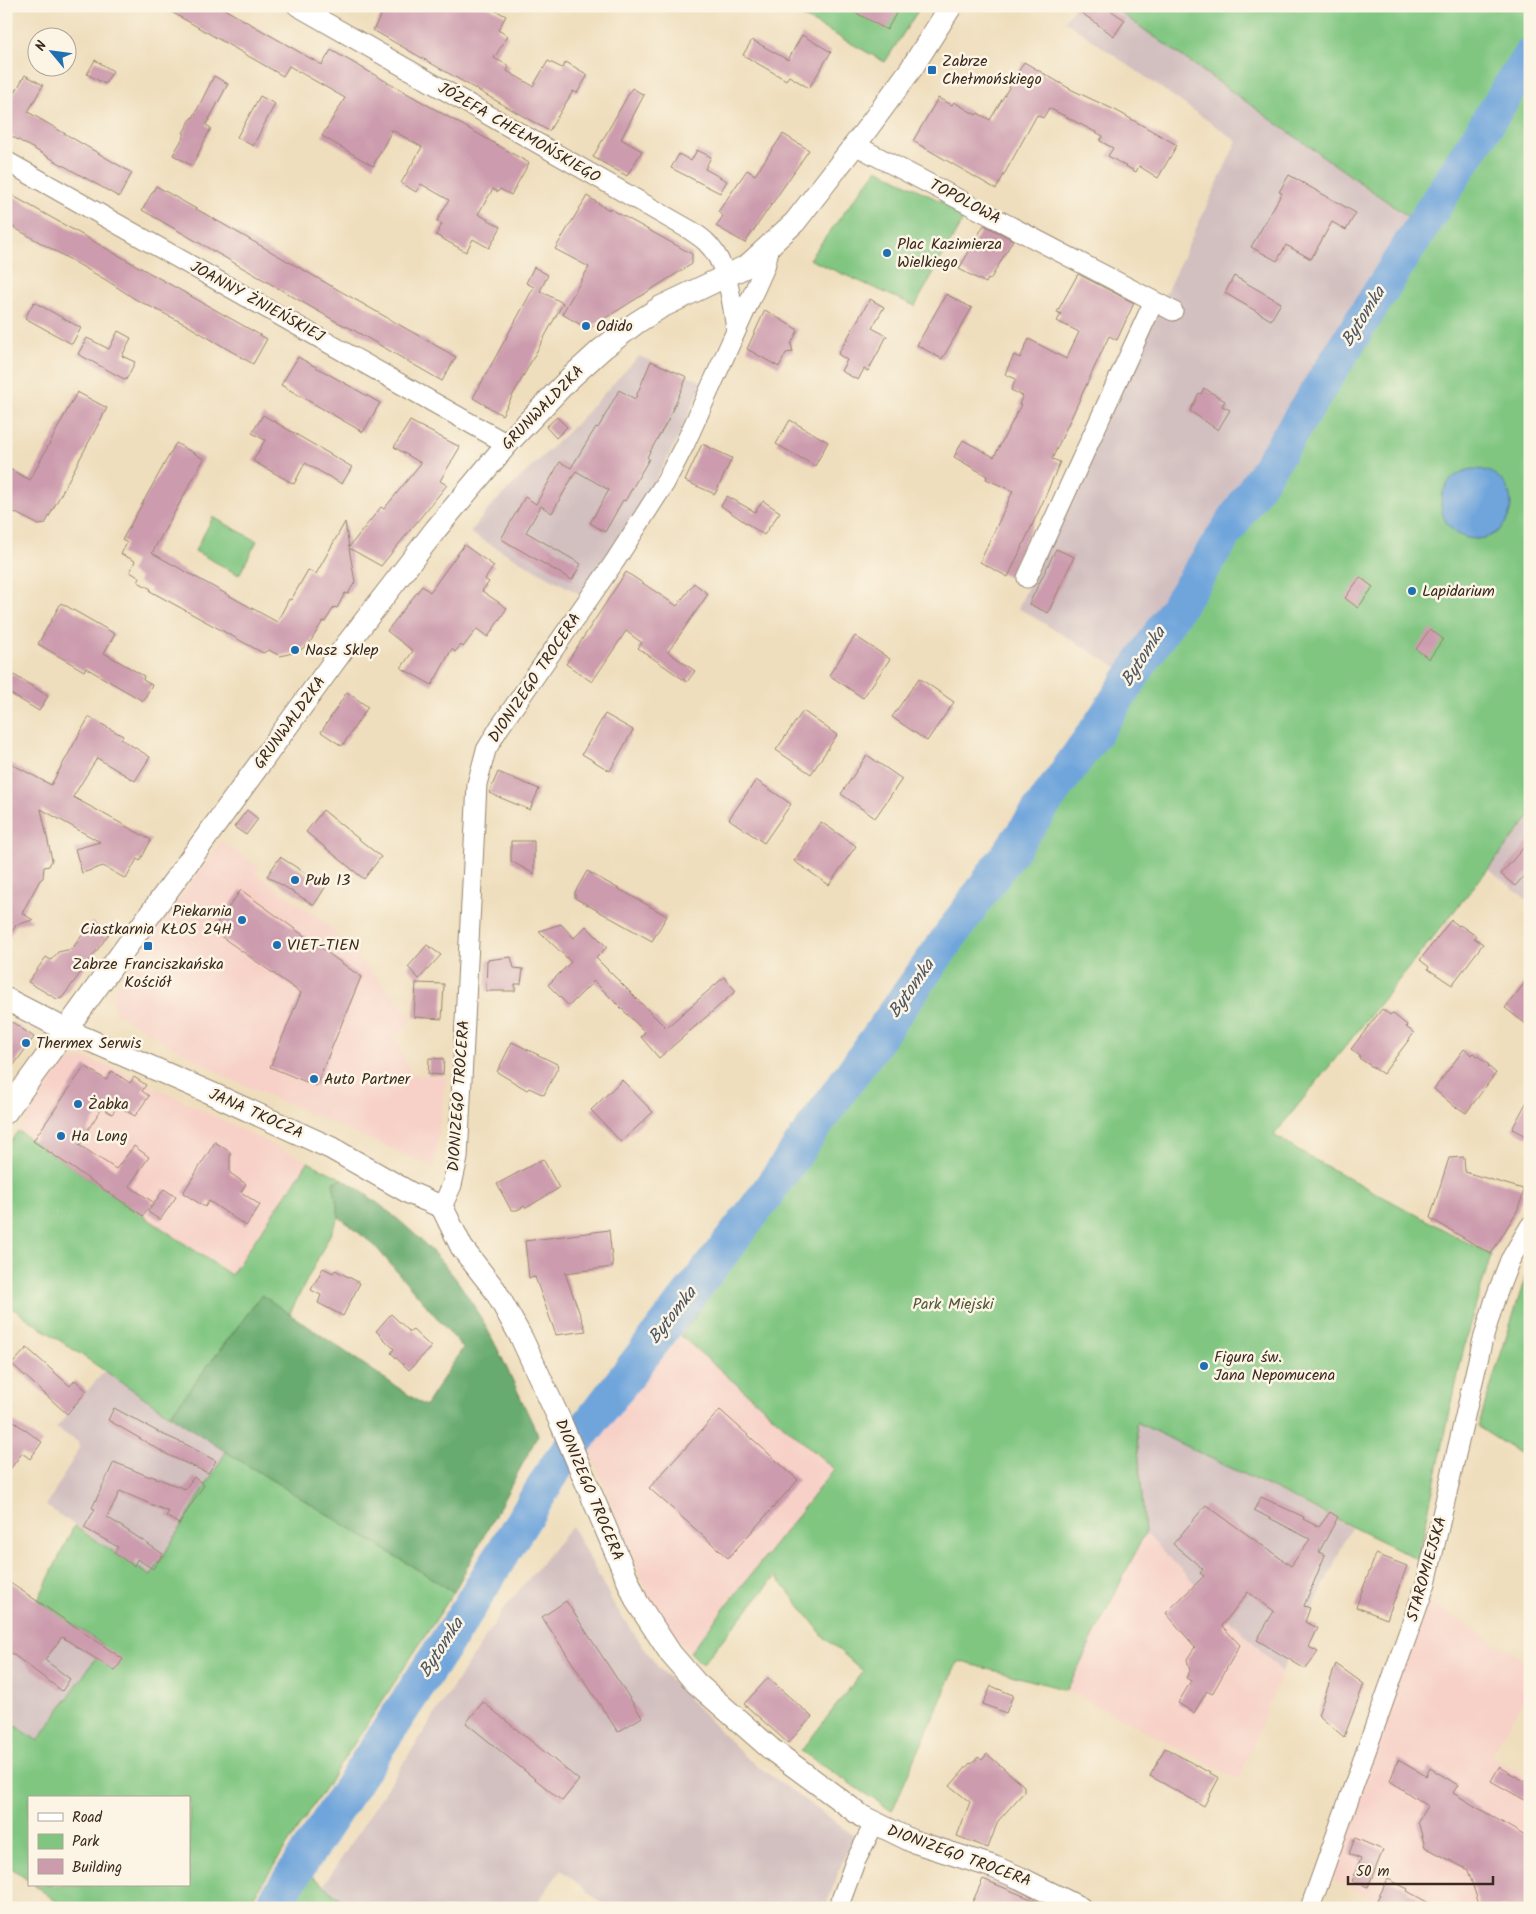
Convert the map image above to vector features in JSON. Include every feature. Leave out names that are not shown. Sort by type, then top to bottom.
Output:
[{"type":"street","name":"JÓZEFA CHEŁMOŃSKIEGO","points":[[297,6],[690,230],[707,242],[716,255],[725,277]]},
{"type":"street","name":"GRUNWALDZKA","points":[[6,1112],[344,648],[436,529],[507,444],[569,379],[602,349],[661,307],[747,266],[795,222],[855,145],[926,47],[951,6]]},
{"type":"street","name":"TOPOLOWA","points":[[855,145],[1173,311]]},
{"type":"street","name":"JOANNY ŻNIEŃSKIEJ","points":[[6,161],[507,444]]},
{"type":"street","name":"DIONIZEGO TROCERA","points":[[770,246],[765,267],[684,446],[665,483],[640,524],[499,728],[486,750],[477,784],[458,1158],[452,1186],[442,1208],[462,1248],[495,1290],[522,1339],[561,1423],[637,1602],[671,1654],[712,1697],[771,1749],[841,1803],[874,1824],[912,1840],[994,1867],[1080,1908]]},
{"type":"street","points":[[725,277],[736,330]]},
{"type":"street","points":[[1027,578],[1154,301]]},
{"type":"street","name":"JANA TKOCZA","points":[[6,999],[66,1030],[332,1148],[410,1193],[442,1208]]},
{"type":"street","name":"STAROMIEJSKA","points":[[1310,1908],[1426,1583],[1482,1343],[1495,1299],[1510,1260],[1530,1226]]},
{"type":"street","points":[[838,1908],[855,1862],[874,1824]]},
{"type":"shaded area","points":[[1075,6],[1111,6],[1413,220],[1125,672],[1018,608],[1237,141],[1065,21]]},
{"type":"shaded area","points":[[639,356],[703,382],[678,438],[646,498],[579,594],[470,533],[491,506],[570,430]]},
{"type":"shaded area","points":[[1530,817],[1530,902],[1487,868]]},
{"type":"shaded area","points":[[221,841],[259,867],[255,873],[325,923],[391,993],[412,1020],[395,1037],[411,1074],[446,1077],[434,1167],[227,1078],[116,1013],[111,993]]},
{"type":"shaded area","points":[[75,1059],[86,1059],[113,1067],[308,1162],[232,1275],[18,1131],[62,1067]]},
{"type":"shaded area","points":[[681,1336],[834,1469],[690,1652],[674,1636],[650,1600],[589,1448]]},
{"type":"shaded area","points":[[105,1370],[226,1452],[151,1576],[46,1506],[79,1449],[78,1442],[56,1428]]},
{"type":"shaded area","points":[[1136,1421],[1351,1528],[1282,1672],[1145,1533]]},
{"type":"shaded area","points":[[572,1526],[617,1610],[658,1667],[744,1756],[853,1835],[825,1908],[608,1908],[561,1870],[533,1908],[353,1908],[324,1885],[503,1610]]},
{"type":"shaded area","points":[[1145,1533],[1282,1672],[1239,1780],[1067,1690]]},
{"type":"shaded area","points":[[6,1578],[104,1646],[38,1741],[6,1719]]},
{"type":"shaded area","points":[[1427,1600],[1530,1665],[1530,1689],[1491,1755],[1530,1779],[1530,1908],[1391,1908],[1329,1877]]},
{"type":"green space","points":[[783,6],[921,6],[885,62]]},
{"type":"green space","points":[[1111,6],[1530,6],[1530,36],[1413,220]]},
{"type":"green space","name":"Park Miejski","points":[[1530,82],[1530,817],[1274,1135],[1300,1152],[1491,1255],[1466,1338],[1418,1559],[1136,1422],[1145,1533],[1067,1690],[958,1661],[892,1811],[801,1751],[863,1671],[825,1638],[776,1576],[702,1664],[690,1652],[834,1469],[681,1336],[1138,690]]},
{"type":"green space","name":"Plac Kazimierza Wielkiego","points":[[877,169],[966,214],[915,306],[809,259]]},
{"type":"green space","points":[[213,517],[257,541],[239,575],[195,551]]},
{"type":"green space","points":[[18,1131],[231,1275],[308,1162],[343,1179],[333,1182],[339,1217],[289,1315],[261,1296],[170,1415],[6,1304],[6,1147]]},
{"type":"green space","points":[[343,1179],[393,1215],[425,1244],[453,1276],[486,1327],[538,1435],[454,1592],[226,1452],[170,1415],[262,1295],[425,1406],[463,1348],[374,1245],[339,1217],[333,1182]]},
{"type":"green space","points":[[1530,1262],[1530,1460],[1478,1427]]},
{"type":"green space","points":[[226,1452],[454,1592],[246,1908],[65,1908],[35,1886],[190,1886],[190,1796],[28,1796],[28,1880],[6,1864],[6,1719],[38,1741],[104,1646],[38,1600],[74,1526],[151,1576]]},
{"type":"green space","points":[[305,1871],[353,1908],[281,1908]]},
{"type":"water","points":[[1483,469],[1496,475],[1505,484],[1509,490],[1511,504],[1509,518],[1501,529],[1490,537],[1469,539],[1462,537],[1451,529],[1443,518],[1441,497],[1443,490],[1451,479],[1462,471]]},
{"type":"building","points":[[161,6],[219,6],[322,65],[331,50],[529,163],[511,195],[500,189],[498,192],[493,189],[478,214],[501,227],[489,248],[473,239],[466,252],[436,235],[442,224],[437,221],[449,200],[421,184],[416,192],[401,183],[422,147],[392,130],[373,166],[322,136],[345,98],[289,66],[283,76]]},
{"type":"building","points":[[386,6],[487,6],[506,16],[498,30],[508,36],[494,58],[509,66],[507,71],[533,86],[548,61],[562,68],[566,62],[588,75],[577,93],[573,91],[549,131],[373,30]]},
{"type":"building","points":[[844,6],[900,6],[887,30]]},
{"type":"building","points":[[1072,6],[1104,6],[1125,20],[1114,36]]},
{"type":"building","points":[[802,35],[831,52],[809,88],[789,76],[786,80],[743,55],[752,40],[788,60]]},
{"type":"building","points":[[95,60],[113,71],[105,84],[87,74]]},
{"type":"building","points":[[1024,62],[1072,90],[1117,111],[1177,145],[1158,178],[1139,166],[1136,172],[1108,156],[1113,148],[1100,141],[1103,136],[1049,108],[1043,118],[1037,115],[996,189],[913,141],[938,98],[952,105],[954,102],[976,115],[978,113],[990,120]]},
{"type":"building","points":[[25,75],[43,85],[28,112],[132,173],[119,197],[6,133],[6,108]]},
{"type":"building","points":[[214,76],[228,84],[206,125],[211,128],[192,166],[173,155]]},
{"type":"building","points":[[632,88],[644,95],[621,139],[642,151],[627,176],[593,157]]},
{"type":"building","points":[[260,96],[275,104],[253,146],[237,137]]},
{"type":"building","points":[[783,134],[809,150],[745,243],[716,226],[723,216],[718,212],[747,170],[755,175]]},
{"type":"building","points":[[697,150],[711,157],[705,169],[727,181],[720,193],[671,168],[679,154],[691,161]]},
{"type":"building","points":[[1289,175],[1356,213],[1346,230],[1332,222],[1311,259],[1286,245],[1277,261],[1251,247],[1282,193],[1279,192]]},
{"type":"building","points":[[156,186],[456,357],[442,381],[142,210]]},
{"type":"building","points":[[6,192],[267,339],[253,364],[185,324],[135,299],[106,280],[6,223]]},
{"type":"building","points":[[587,196],[609,210],[609,208],[692,254],[692,264],[588,329],[562,314],[589,267],[555,249]]},
{"type":"building","points":[[984,225],[1013,240],[990,280],[988,279],[986,283],[959,269]]},
{"type":"building","points":[[534,267],[548,275],[540,291],[563,303],[502,415],[473,398],[534,287],[526,283]]},
{"type":"building","points":[[1078,274],[1134,303],[1117,340],[1109,336],[1052,459],[1060,462],[1008,577],[980,562],[1013,491],[986,479],[987,476],[954,457],[963,440],[994,457],[1021,405],[1019,404],[1023,396],[1011,390],[1016,379],[1005,374],[1014,355],[1020,358],[1029,339],[1066,359],[1079,332],[1057,321],[1061,314],[1057,312]]},
{"type":"building","points":[[1234,276],[1281,303],[1271,320],[1225,293]]},
{"type":"building","points":[[946,294],[972,308],[942,359],[917,345]]},
{"type":"building","points":[[870,299],[884,307],[872,328],[887,336],[868,371],[864,369],[858,380],[841,371],[847,360],[838,354]]},
{"type":"building","points":[[34,302],[81,328],[72,344],[25,318]]},
{"type":"building","points":[[765,310],[798,330],[791,344],[793,352],[786,353],[779,367],[747,349]]},
{"type":"building","points":[[118,331],[131,338],[122,356],[135,362],[126,380],[78,354],[87,338],[109,349]]},
{"type":"building","points":[[298,357],[380,403],[363,432],[281,385]]},
{"type":"building","points":[[651,361],[687,377],[668,420],[647,457],[649,459],[605,532],[590,523],[609,490],[576,471],[552,513],[541,506],[526,532],[581,564],[572,580],[501,539],[525,497],[536,504],[560,462],[571,468],[596,427],[598,428],[619,390],[635,399]]},
{"type":"building","points":[[1204,388],[1225,401],[1222,406],[1230,410],[1218,430],[1190,411],[1199,393],[1201,394]]},
{"type":"building","points":[[77,392],[107,408],[45,524],[39,525],[6,508],[6,467],[30,480]]},
{"type":"building","points":[[263,415],[352,467],[342,484],[305,463],[294,484],[253,461],[265,440],[252,433]]},
{"type":"building","points":[[557,417],[567,427],[556,438],[546,427]]},
{"type":"building","points":[[790,420],[828,442],[815,466],[776,444]]},
{"type":"building","points":[[410,421],[460,447],[440,481],[447,485],[381,566],[349,548],[355,582],[348,594],[345,593],[337,608],[334,607],[325,622],[323,621],[309,644],[297,652],[280,656],[269,650],[263,653],[150,591],[151,589],[138,582],[140,578],[130,572],[135,561],[121,554],[127,543],[122,540],[176,443],[204,459],[152,553],[277,622],[308,570],[316,574],[345,522],[349,547],[381,507],[384,509],[421,463],[394,447]]},
{"type":"building","points":[[702,444],[732,458],[715,494],[685,481]]},
{"type":"building","points":[[727,496],[755,512],[763,501],[780,512],[764,535],[721,506]]},
{"type":"building","points":[[464,545],[494,566],[485,579],[489,582],[482,591],[507,608],[488,637],[477,629],[463,647],[461,645],[455,652],[452,649],[432,685],[401,668],[413,651],[387,631],[422,586],[430,592]]},
{"type":"building","points":[[1056,549],[1074,557],[1048,613],[1029,604]]},
{"type":"building","points":[[626,572],[677,606],[694,583],[708,594],[668,652],[695,671],[687,682],[638,648],[642,643],[626,631],[592,682],[566,664]]},
{"type":"building","points":[[1360,577],[1373,587],[1358,608],[1345,598]]},
{"type":"building","points":[[61,603],[115,634],[104,653],[144,676],[143,680],[152,685],[143,701],[86,668],[84,671],[38,644]]},
{"type":"building","points":[[1430,629],[1443,639],[1429,659],[1416,649]]},
{"type":"building","points":[[855,636],[890,659],[863,698],[829,675]]},
{"type":"building","points":[[6,670],[48,696],[39,711],[6,691]]},
{"type":"building","points":[[919,678],[954,702],[927,741],[892,717]]},
{"type":"building","points":[[347,692],[368,707],[342,746],[321,732]]},
{"type":"building","points":[[803,711],[837,735],[811,774],[776,750]]},
{"type":"building","points":[[605,714],[633,730],[610,771],[582,754]]},
{"type":"building","points":[[89,717],[123,736],[121,739],[150,757],[135,781],[97,758],[73,797],[151,840],[140,861],[137,859],[126,879],[103,866],[82,873],[75,849],[100,842],[41,809],[52,860],[49,866],[44,867],[43,878],[40,880],[22,913],[33,920],[16,925],[6,942],[6,761],[51,785]]},
{"type":"building","points":[[867,755],[902,779],[875,818],[841,794]]},
{"type":"building","points":[[498,772],[539,789],[530,810],[489,793]]},
{"type":"building","points":[[756,780],[791,804],[764,843],[729,819]]},
{"type":"building","points":[[247,810],[258,819],[246,835],[234,827]]},
{"type":"building","points":[[323,810],[381,857],[364,879],[306,832]]},
{"type":"building","points":[[821,822],[856,846],[829,885],[794,861]]},
{"type":"building","points":[[1530,840],[1530,869],[1515,886],[1501,874]]},
{"type":"building","points":[[511,841],[534,841],[534,874],[511,861]]},
{"type":"building","points":[[280,857],[326,886],[314,905],[267,876]]},
{"type":"building","points":[[587,871],[667,916],[652,941],[575,898],[575,892]]},
{"type":"building","points":[[241,890],[361,977],[316,1086],[270,1067],[301,993],[212,930]]},
{"type":"building","points":[[1451,920],[1476,936],[1474,938],[1483,944],[1452,985],[1428,969],[1429,967],[1420,960]]},
{"type":"building","points":[[92,922],[109,934],[62,998],[57,999],[28,982],[46,957],[51,960],[58,952],[72,949]]},
{"type":"building","points":[[561,924],[574,938],[586,926],[607,947],[596,958],[666,1028],[724,977],[736,991],[659,1058],[641,1037],[645,1032],[594,981],[569,1006],[548,985],[571,962],[539,931]]},
{"type":"building","points":[[427,945],[441,955],[419,979],[408,967]]},
{"type":"building","points":[[511,957],[514,968],[523,969],[521,984],[515,984],[515,991],[486,991],[487,960]]},
{"type":"building","points":[[1530,976],[1530,1027],[1505,1008]]},
{"type":"building","points":[[416,983],[444,984],[442,1019],[414,1017]]},
{"type":"building","points":[[1382,1009],[1390,1015],[1392,1013],[1414,1033],[1383,1074],[1359,1058],[1360,1056],[1351,1049]]},
{"type":"building","points":[[12,1022],[34,1037],[6,1076],[6,1031]]},
{"type":"building","points":[[512,1042],[559,1065],[544,1095],[529,1088],[527,1090],[497,1072]]},
{"type":"building","points":[[1464,1049],[1472,1055],[1474,1053],[1496,1073],[1466,1113],[1456,1108],[1434,1089]]},
{"type":"building","points":[[429,1058],[444,1059],[443,1075],[428,1074]]},
{"type":"building","points":[[85,1066],[106,1080],[112,1071],[130,1083],[134,1077],[146,1085],[142,1091],[149,1096],[135,1116],[118,1106],[112,1114],[102,1108],[87,1131],[89,1132],[79,1145],[116,1169],[134,1146],[149,1157],[129,1186],[153,1202],[143,1216],[33,1141]]},
{"type":"building","points":[[622,1080],[653,1112],[621,1142],[591,1110]]},
{"type":"building","points":[[1530,1096],[1530,1138],[1512,1129]]},
{"type":"building","points":[[215,1142],[230,1152],[230,1173],[246,1184],[241,1192],[260,1205],[246,1226],[209,1201],[205,1207],[183,1193]]},
{"type":"building","points":[[1464,1157],[1465,1172],[1523,1189],[1523,1195],[1517,1211],[1491,1254],[1430,1218],[1449,1158]]},
{"type":"building","points":[[543,1159],[559,1188],[526,1208],[525,1206],[517,1210],[511,1210],[497,1184]]},
{"type":"building","points":[[164,1189],[176,1197],[160,1220],[148,1212]]},
{"type":"building","points":[[609,1230],[613,1267],[565,1273],[586,1331],[556,1335],[535,1277],[529,1278],[525,1241]]},
{"type":"building","points":[[323,1268],[333,1273],[335,1270],[360,1283],[343,1316],[318,1303],[321,1295],[311,1290]]},
{"type":"building","points":[[391,1314],[410,1332],[413,1330],[431,1347],[409,1370],[391,1353],[394,1349],[376,1331]]},
{"type":"building","points":[[27,1348],[70,1386],[75,1380],[87,1391],[67,1414],[12,1364]]},
{"type":"building","points":[[114,1408],[216,1461],[208,1473],[170,1456],[108,1420]]},
{"type":"building","points":[[720,1410],[798,1480],[728,1558],[649,1488]]},
{"type":"building","points":[[6,1416],[42,1442],[30,1459],[22,1453],[6,1475]]},
{"type":"building","points":[[114,1462],[185,1489],[194,1477],[204,1485],[179,1524],[166,1516],[169,1512],[120,1491],[107,1517],[163,1554],[153,1569],[137,1559],[134,1566],[114,1553],[118,1547],[84,1528],[95,1509],[92,1508]]},
{"type":"building","points":[[1261,1497],[1304,1517],[1303,1519],[1319,1527],[1330,1512],[1338,1517],[1319,1552],[1325,1555],[1304,1606],[1310,1608],[1305,1622],[1318,1628],[1309,1647],[1318,1652],[1305,1669],[1257,1640],[1274,1611],[1248,1592],[1222,1626],[1240,1645],[1212,1694],[1207,1691],[1194,1713],[1178,1703],[1191,1681],[1186,1678],[1190,1671],[1187,1659],[1195,1647],[1166,1613],[1204,1576],[1200,1573],[1203,1569],[1173,1544],[1206,1505],[1291,1566],[1310,1539],[1254,1510]]},
{"type":"building","points":[[1376,1554],[1407,1566],[1387,1619],[1356,1607]]},
{"type":"building","points":[[6,1580],[123,1659],[115,1671],[62,1637],[45,1660],[70,1679],[62,1691],[6,1649]]},
{"type":"building","points":[[566,1601],[642,1717],[618,1732],[542,1617]]},
{"type":"building","points":[[1336,1664],[1364,1684],[1344,1737],[1318,1715]]},
{"type":"building","points":[[768,1678],[812,1717],[788,1743],[744,1704]]},
{"type":"building","points":[[991,1686],[1013,1695],[1006,1713],[983,1704]]},
{"type":"building","points":[[483,1702],[579,1780],[562,1801],[466,1723]]},
{"type":"building","points":[[1165,1748],[1219,1778],[1204,1806],[1150,1776]]},
{"type":"building","points":[[987,1754],[1024,1786],[1024,1792],[998,1821],[988,1848],[957,1836],[970,1802],[950,1786],[970,1763],[972,1764],[978,1757],[982,1760]]},
{"type":"building","points":[[1398,1760],[1426,1776],[1430,1768],[1458,1785],[1453,1793],[1530,1839],[1530,1908],[1480,1908],[1468,1870],[1425,1847],[1418,1821],[1427,1806],[1390,1781]]},
{"type":"building","points":[[1499,1767],[1530,1784],[1530,1803],[1491,1781]]},
{"type":"building","points":[[1355,1838],[1383,1850],[1368,1887],[1352,1881],[1361,1859],[1349,1854]]},
{"type":"building","points":[[983,1879],[1050,1908],[972,1908],[974,1904],[972,1903]]},
{"type":"building","points":[[1388,1879],[1438,1908],[1391,1908],[1377,1900]]},
{"type":"waterway","name":"Bytomka","points":[[271,1908],[461,1620],[556,1467],[757,1207],[1098,728],[1282,447],[1530,55]]},
{"type":"place","name":"Zabrze Chełmońskiego","points":[[932,70]]},
{"type":"place","name":"Plac Kazimierza Wielkiego","points":[[887,253]]},
{"type":"place","name":"Odido","points":[[586,326]]},
{"type":"place","name":"Lapidarium","points":[[1412,591]]},
{"type":"place","name":"Nasz Sklep","points":[[295,650]]},
{"type":"place","name":"Pub 13","points":[[295,880]]},
{"type":"place","name":"Piekarnia Ciastkarnia KŁOS 24H","points":[[242,920]]},
{"type":"place","name":"VIET-TIEN","points":[[277,945]]},
{"type":"place","name":"Zabrze Franciszkańska Kościół","points":[[148,946]]},
{"type":"place","name":"Thermex Serwis","points":[[26,1043]]},
{"type":"place","name":"Auto Partner","points":[[314,1079]]},
{"type":"place","name":"Żabka","points":[[78,1104]]},
{"type":"place","name":"Ha Long","points":[[61,1136]]},
{"type":"place","name":"Figura św. Jana Nepomucena","points":[[1204,1366]]}]
